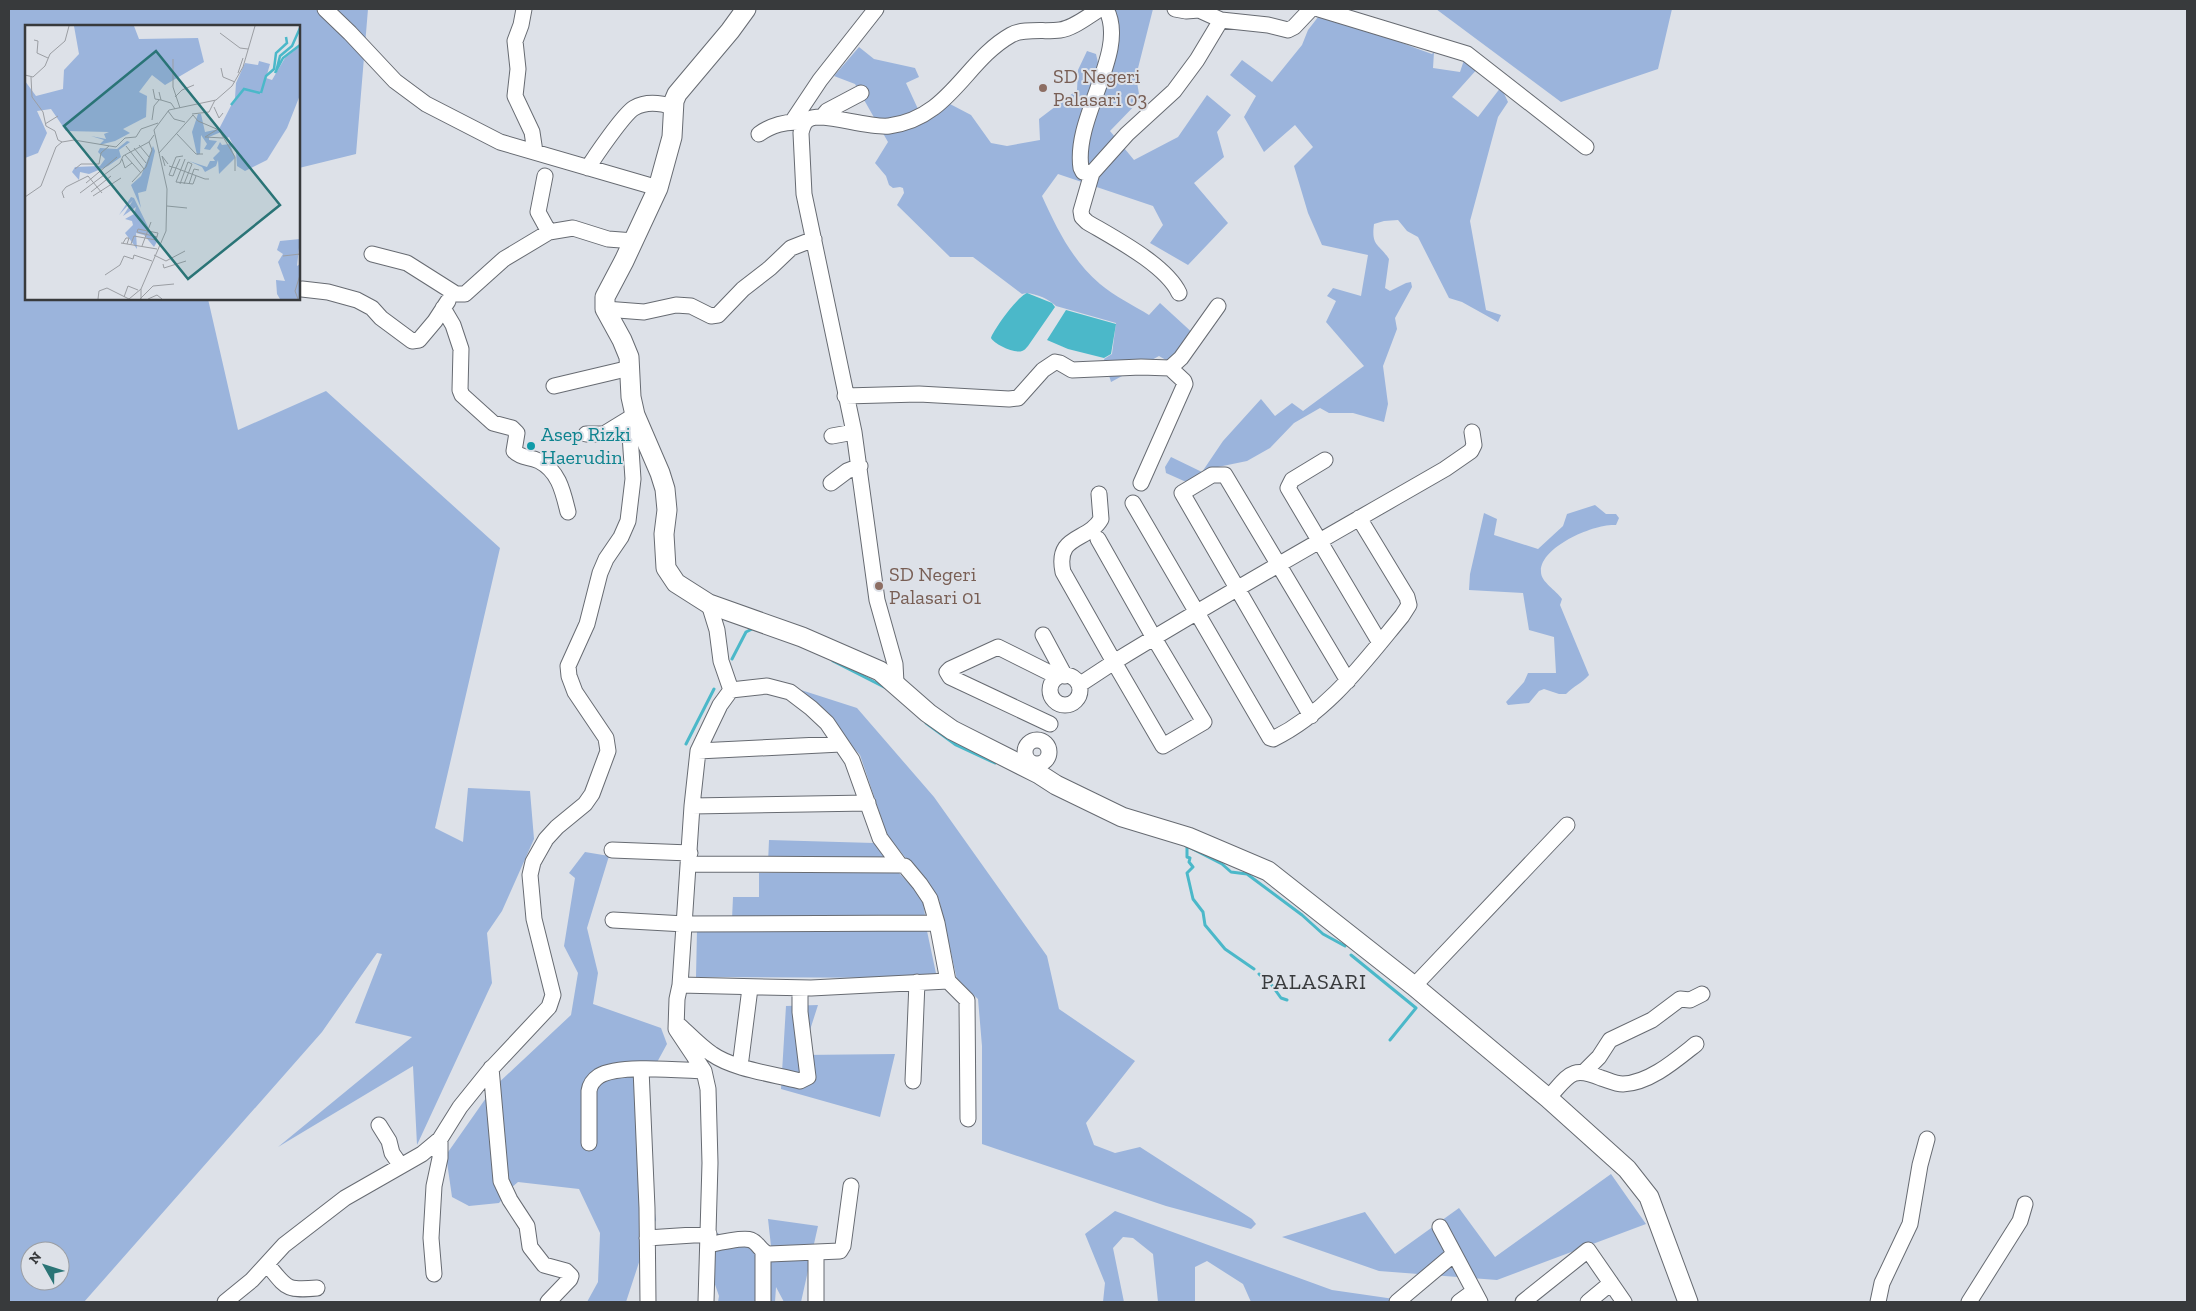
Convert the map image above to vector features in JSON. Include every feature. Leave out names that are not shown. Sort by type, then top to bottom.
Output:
[{"type":"main road","points":[[746,9],[677,94],[673,107],[672,138],[658,188],[634,241],[604,297],[605,309],[622,340],[629,358],[631,397],[636,418],[665,489],[667,510],[664,534],[666,568],[676,583],[709,604],[802,637],[865,663],[896,683],[928,714],[952,730],[1029,766],[1056,785],[1122,817],[1162,827],[1268,871],[1414,986],[1548,1098],[1627,1170],[1649,1198],[1688,1302]]},
{"type":"street","points":[[325,9],[394,81],[414,96],[500,142],[658,188]]},
{"type":"street","points":[[524,9],[515,41],[518,69],[515,96],[532,132],[535,152]]},
{"type":"street","points":[[876,9],[820,80],[797,123],[801,133],[804,194],[854,432],[877,600],[895,664],[896,683]]},
{"type":"street","points":[[758,134],[770,126],[797,123],[811,117],[887,126],[902,123],[918,117],[944,101],[989,51],[1013,33],[1062,30],[1100,9]]},
{"type":"street","points":[[1092,173],[1084,172],[1080,161],[1084,126],[1109,56],[1112,33],[1106,9]]},
{"type":"street","points":[[1176,9],[1202,11],[1220,20],[1268,25],[1288,30],[1294,27],[1311,9]]},
{"type":"street","points":[[1319,9],[1467,54],[1586,147]]},
{"type":"street","points":[[1179,293],[1174,282],[1160,268],[1087,222],[1082,217],[1081,211],[1092,173],[1133,128],[1174,91],[1198,60],[1220,20]]},
{"type":"street","points":[[822,117],[827,111],[861,93]]},
{"type":"street","points":[[588,168],[604,144],[635,107],[652,103],[673,107]]},
{"type":"street","points":[[545,176],[538,212],[549,232]]},
{"type":"street","points":[[372,254],[407,262],[453,292],[465,294],[504,259],[549,232],[573,228],[608,239],[634,241]]},
{"type":"street","points":[[605,309],[644,312],[676,305],[691,306],[711,316],[718,316],[743,289],[770,268],[791,248],[814,239]]},
{"type":"street","points":[[302,289],[328,292],[358,300],[372,308],[381,318],[412,341],[418,340],[453,292]]},
{"type":"street","points":[[1170,368],[1181,358],[1218,306]]},
{"type":"street","points":[[443,308],[453,325],[461,349],[460,390],[462,396],[493,423],[512,428],[517,433],[514,451],[521,458],[539,461],[560,481],[568,512]]},
{"type":"street","points":[[845,396],[919,394],[1009,399],[1018,398],[1043,370],[1055,362],[1060,362],[1072,370],[1141,367],[1170,368],[1185,384],[1141,483]]},
{"type":"street","points":[[554,386],[630,368]]},
{"type":"street","points":[[586,434],[604,434],[636,418]]},
{"type":"street","points":[[225,1302],[252,1280],[284,1245],[345,1198],[422,1154],[440,1139],[460,1108],[491,1068],[514,1042],[542,1017],[552,999],[551,984],[534,919],[530,875],[533,862],[546,839],[557,826],[579,810],[592,794],[608,751],[606,738],[575,692],[569,676],[568,666],[587,624],[600,573],[628,521],[633,479],[630,435],[636,418]]},
{"type":"street","points":[[832,436],[854,432]]},
{"type":"street","points":[[1079,684],[1195,612],[1445,469],[1472,451],[1474,445],[1472,432]]},
{"type":"street","points":[[1325,460],[1292,480],[1288,488],[1380,643]]},
{"type":"street","points":[[831,483],[841,474],[860,466]]},
{"type":"street","points":[[1311,716],[1182,493],[1212,474],[1225,476],[1348,681]]},
{"type":"street","points":[[1098,538],[1204,722],[1163,746],[1063,572],[1063,552],[1069,542],[1093,530],[1101,519],[1099,494]]},
{"type":"street","points":[[1133,503],[1195,612],[1270,738],[1273,739],[1311,716],[1348,681],[1409,605],[1407,597],[1359,518]]},
{"type":"street","points":[[709,604],[717,630],[721,661],[731,690]]},
{"type":"street","points":[[1043,635],[1062,676]]},
{"type":"street","points":[[1050,724],[950,677],[947,672],[998,648],[1062,676],[1072,677],[1079,684],[1079,694],[1074,702],[1065,705],[1059,704],[1053,699],[1050,689],[1054,680],[1062,676]]},
{"type":"street","points":[[706,1302],[708,1089],[704,1071],[678,1034],[675,1021],[680,985],[692,806],[698,751],[720,705],[731,690],[767,686],[790,692],[812,708],[826,723],[852,760],[856,778],[880,838],[900,864]]},
{"type":"street","points":[[1029,766],[1042,764],[1048,759],[1048,748],[1043,741],[1059,704]]},
{"type":"street","points":[[698,751],[841,744]]},
{"type":"street","points":[[692,806],[868,804]]},
{"type":"street","points":[[1414,986],[1567,825]]},
{"type":"street","points":[[612,850],[690,858],[900,864],[905,866],[930,899],[937,923],[948,981],[967,1000],[968,1119]]},
{"type":"street","points":[[613,920],[685,924],[937,923]]},
{"type":"street","points":[[680,985],[800,988],[948,981]]},
{"type":"street","points":[[913,1081],[916,982]]},
{"type":"street","points":[[741,1059],[750,988]]},
{"type":"street","points":[[675,1021],[712,1054],[736,1066],[800,1081],[808,1077],[800,1012],[800,988]]},
{"type":"street","points":[[1585,1071],[1615,1036],[1652,1020],[1680,999],[1690,1000],[1702,994]]},
{"type":"street","points":[[1548,1098],[1571,1074],[1585,1071],[1615,1083],[1629,1083],[1669,1066],[1696,1044]]},
{"type":"street","points":[[491,1068],[501,1181],[510,1200],[527,1226],[530,1247],[544,1265],[566,1271],[571,1276],[570,1280],[548,1302]]},
{"type":"street","points":[[589,1143],[590,1084],[599,1076],[609,1072],[640,1069],[704,1071]]},
{"type":"street","points":[[640,1069],[648,1302]]},
{"type":"street","points":[[379,1125],[389,1141],[392,1153],[401,1166]]},
{"type":"street","points":[[434,1274],[431,1238],[434,1186],[440,1158],[440,1139]]},
{"type":"street","points":[[1878,1302],[1882,1283],[1910,1224],[1920,1165],[1927,1139]]},
{"type":"street","points":[[763,1252],[816,1254],[837,1252],[843,1248],[850,1186]]},
{"type":"street","points":[[1969,1302],[2020,1221],[2026,1204]]},
{"type":"street","points":[[1440,1227],[1477,1296],[1459,1302]]},
{"type":"street","points":[[647,1238],[747,1239],[754,1242],[763,1252],[763,1302]]},
{"type":"street","points":[[1523,1302],[1588,1250],[1624,1302]]},
{"type":"street","points":[[816,1254],[816,1302]]},
{"type":"street","points":[[1397,1302],[1454,1254]]},
{"type":"street","points":[[267,1264],[285,1285],[294,1290],[317,1288]]},
{"type":"street","points":[[1588,1302],[1611,1283]]},
{"type":"shaded area","points":[[9,9],[368,9],[356,154],[300,168],[300,25],[25,25],[25,300],[208,300],[238,430],[326,391],[500,548],[435,828],[463,842],[468,788],[530,791],[534,839],[502,911],[487,933],[492,983],[417,1145],[413,1066],[278,1147],[412,1037],[355,1023],[382,954],[377,953],[322,1032],[84,1302],[9,1302]]},
{"type":"shaded area","points":[[1115,9],[1153,9],[1136,76],[1140,100],[1110,131],[1134,160],[1178,137],[1207,95],[1231,115],[1217,132],[1224,157],[1194,183],[1228,223],[1188,265],[1150,243],[1163,225],[1153,206],[1058,174],[1042,196],[1073,254],[1090,275],[1105,288],[1149,315],[1160,303],[1196,336],[1178,367],[1159,356],[1111,382],[1104,359],[1112,354],[1116,323],[1056,306],[1045,298],[1026,293],[1022,294],[973,257],[950,257],[897,205],[904,193],[903,188],[893,188],[889,185],[886,176],[875,163],[888,142],[855,84],[834,76],[859,47],[874,59],[915,68],[919,77],[906,83],[918,109],[947,97],[950,104],[971,115],[991,143],[1007,146],[1040,140],[1039,119],[1077,90],[1078,70],[1087,51],[1096,54],[1099,67],[1109,66]]},
{"type":"shaded area","points":[[1436,9],[1672,9],[1658,69],[1561,102]]},
{"type":"shaded area","points":[[1322,12],[1432,54],[1434,52],[1433,68],[1460,72],[1465,57],[1479,67],[1452,97],[1478,117],[1501,87],[1508,102],[1498,117],[1470,221],[1486,310],[1501,315],[1498,322],[1462,302],[1449,298],[1418,237],[1407,231],[1398,220],[1374,224],[1375,241],[1389,259],[1385,288],[1390,291],[1411,282],[1412,287],[1395,318],[1397,329],[1383,366],[1388,404],[1384,422],[1353,413],[1329,413],[1320,408],[1294,423],[1270,448],[1247,461],[1213,468],[1198,481],[1184,481],[1166,473],[1165,467],[1171,457],[1202,472],[1223,441],[1261,399],[1275,416],[1292,403],[1303,411],[1364,366],[1326,322],[1336,301],[1327,296],[1333,288],[1361,296],[1368,255],[1322,245],[1308,213],[1294,166],[1313,147],[1295,125],[1264,152],[1244,117],[1256,96],[1230,75],[1242,60],[1272,82],[1302,45],[1308,30]]},
{"type":"shaded area","points":[[1027,293],[1052,303],[1055,307],[1026,348],[1019,352],[1000,346],[991,338],[1007,313]]},
{"type":"shaded area","points":[[1066,310],[1116,324],[1111,354],[1104,358],[1068,349],[1047,340]]},
{"type":"shaded area","points":[[1595,505],[1606,514],[1616,514],[1619,518],[1616,525],[1595,528],[1570,538],[1549,554],[1543,563],[1541,572],[1546,583],[1562,599],[1560,605],[1589,675],[1566,694],[1559,694],[1544,689],[1539,691],[1529,703],[1508,705],[1506,702],[1524,682],[1528,673],[1556,673],[1554,637],[1529,630],[1523,593],[1469,590],[1470,574],[1484,513],[1497,519],[1494,535],[1538,549],[1563,526],[1567,514]]},
{"type":"shaded area","points":[[801,690],[857,708],[934,797],[1047,956],[1059,1009],[1135,1061],[1086,1123],[1094,1145],[1115,1153],[1140,1147],[1252,1219],[1256,1224],[1251,1229],[1166,1206],[982,1144],[982,1046],[978,999],[957,980],[939,899],[887,835],[860,755]]},
{"type":"shaded area","points":[[769,840],[874,843],[886,858],[768,863]]},
{"type":"shaded area","points":[[585,852],[609,856],[587,928],[598,973],[593,1004],[661,1028],[667,1044],[643,1088],[644,1141],[656,1220],[647,1238],[626,1302],[587,1302],[598,1282],[600,1233],[579,1189],[518,1182],[499,1203],[469,1206],[452,1197],[446,1155],[493,1088],[571,1015],[578,973],[564,946],[575,878],[569,873]]},
{"type":"shaded area","points":[[898,872],[922,897],[926,921],[732,919],[733,897],[759,897],[759,873]]},
{"type":"shaded area","points":[[697,930],[927,931],[937,978],[696,977]]},
{"type":"shaded area","points":[[818,1005],[802,1055],[895,1054],[880,1117],[781,1089],[786,1006]]},
{"type":"shaded area","points":[[1611,1174],[1646,1224],[1497,1280],[1379,1271],[1282,1237],[1365,1212],[1395,1254],[1459,1208],[1495,1257]]},
{"type":"shaded area","points":[[1115,1211],[1332,1290],[1415,1302],[1251,1302],[1243,1284],[1207,1261],[1195,1267],[1195,1302],[1158,1302],[1153,1254],[1133,1238],[1123,1237],[1113,1248],[1124,1302],[1103,1302],[1105,1283],[1085,1234]]},
{"type":"shaded area","points":[[768,1219],[818,1226],[801,1302],[784,1302],[776,1287],[775,1302],[718,1302],[719,1296],[710,1270],[717,1233],[772,1255]]},
{"type":"waterway","points":[[732,659],[746,632],[754,628]]},
{"type":"waterway","points":[[833,661],[888,689]]},
{"type":"waterway","points":[[686,744],[714,689]]},
{"type":"waterway","points":[[926,723],[956,745],[995,763]]},
{"type":"waterway","points":[[1185,845],[1222,864],[1231,872],[1247,874],[1302,915],[1323,934],[1345,946]]},
{"type":"waterway","points":[[1187,847],[1187,857],[1190,858],[1189,862],[1193,867],[1187,873],[1193,899],[1203,912],[1205,925],[1225,949],[1254,969]]},
{"type":"waterway","points":[[1351,955],[1416,1008],[1390,1040]]},
{"type":"waterway","points":[[1259,974],[1271,984],[1281,998],[1287,1000]]},
{"type":"place","name":"SD Negeri Palasari 03","points":[[1043,88]]},
{"type":"place","name":"Asep Rizki Haerudin","points":[[531,446]]},
{"type":"place","name":"SD Negeri Palasari 01","points":[[879,586]]},
{"type":"district","name":"PALASARI","points":[[1314,981]]}]
